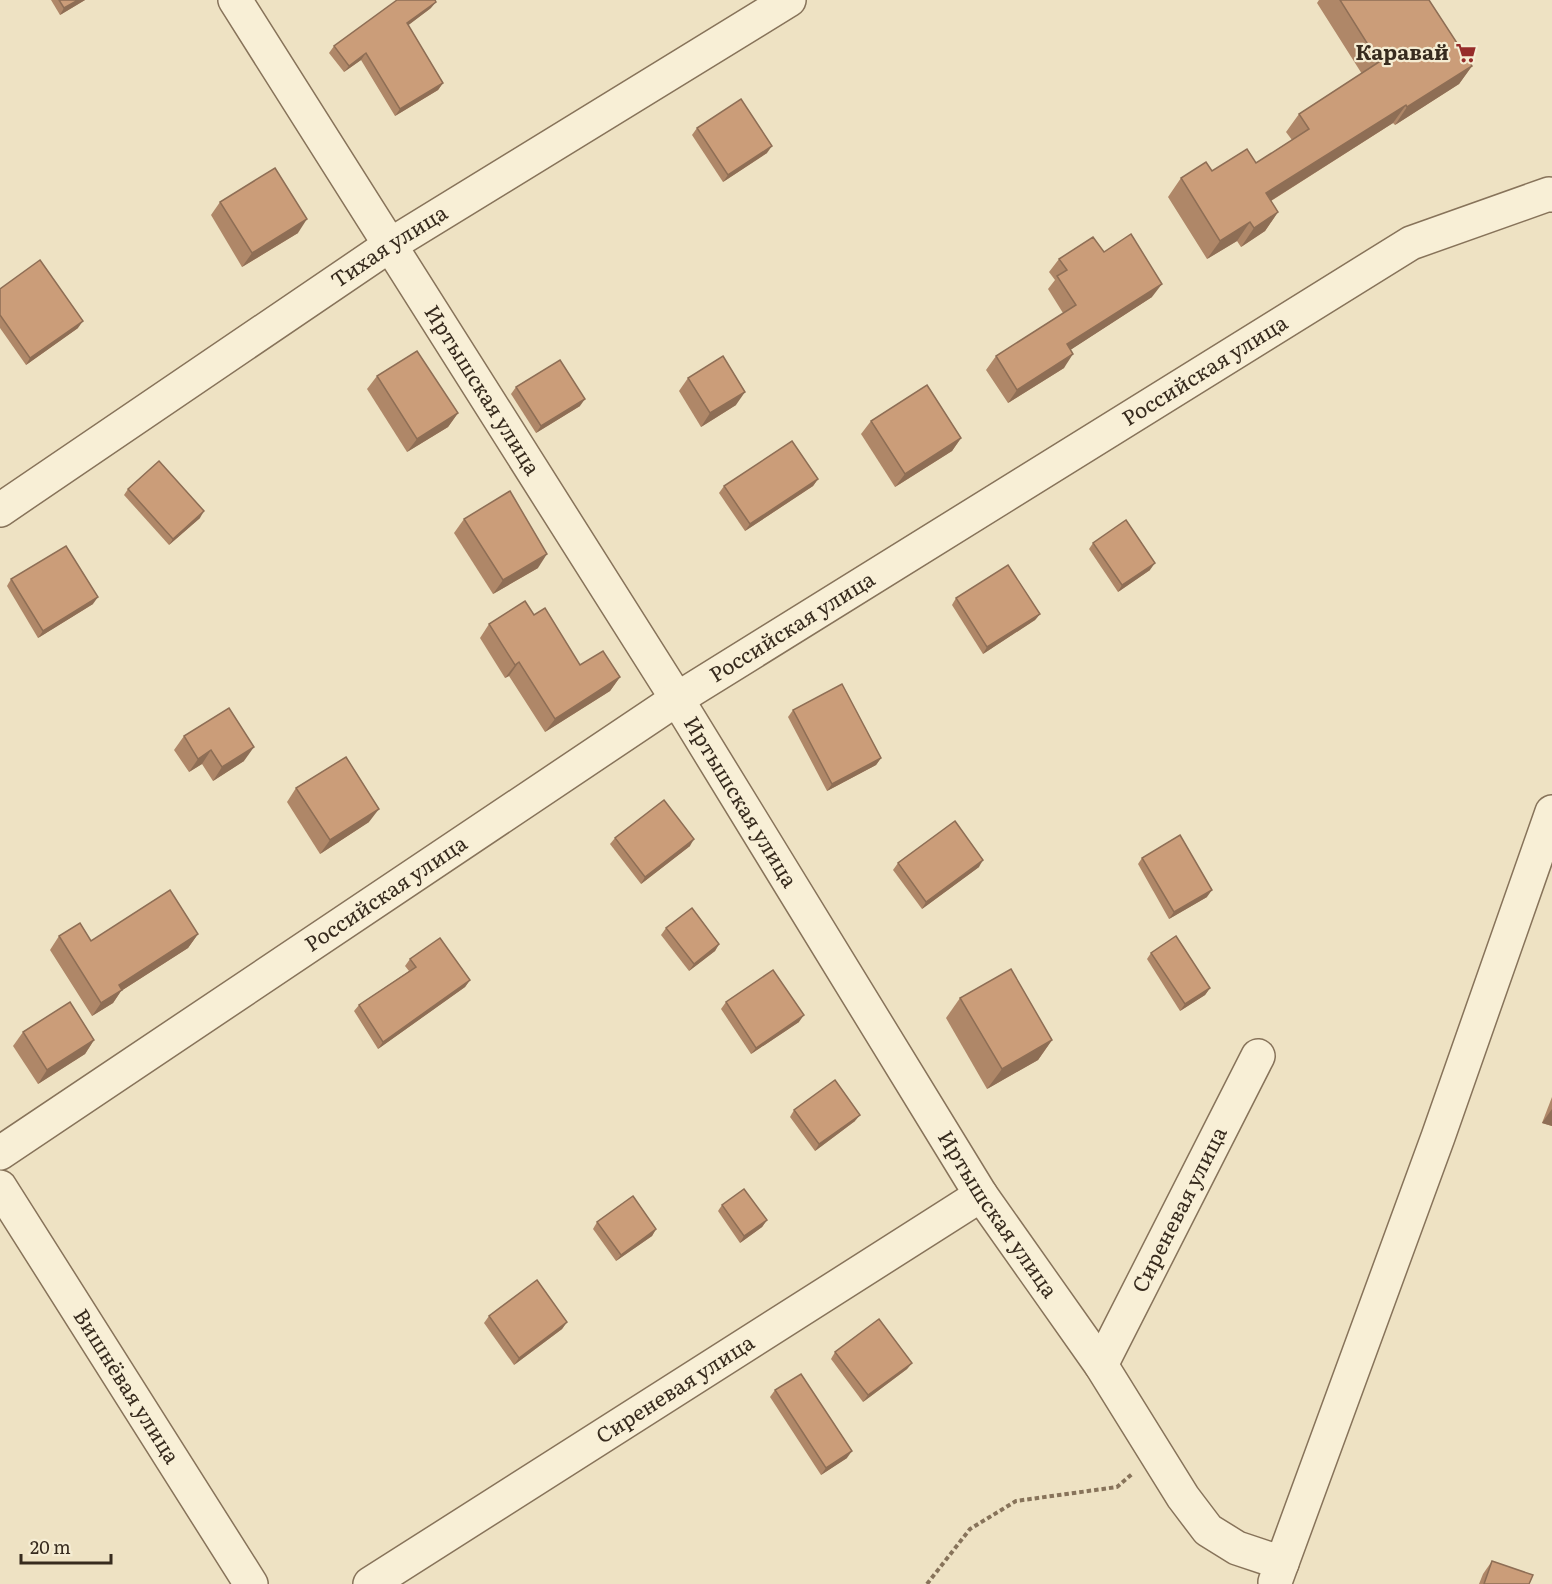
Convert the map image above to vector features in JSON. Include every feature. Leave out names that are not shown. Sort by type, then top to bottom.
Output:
[{"type":"street","name":"Иртышская улица","points":[[235,0],[677,699],[981,1195],[1101,1365],[1183,1497],[1208,1530],[1278,1573]]},
{"type":"street","name":"Тихая улица","points":[[0,510],[390,245],[789,0]]},
{"type":"street","name":"Российская улица","points":[[0,1153],[677,699],[1411,243],[1552,195]]},
{"type":"street","points":[[1278,1573],[1438,1137],[1552,812]]},
{"type":"street","name":"Сиреневая улица","points":[[1101,1365],[1258,1056]]},
{"type":"street","name":"Вишнёвая улица","points":[[0,1187],[251,1584]]},
{"type":"street","name":"Сиреневая улица","points":[[370,1584],[981,1195]]},
{"type":"path","points":[[927,1584],[969,1529],[1016,1501],[1117,1487],[1157,1454]]},
{"type":"building","points":[[59,0],[78,0],[64,8]]},
{"type":"building","points":[[397,0],[435,0],[436,2],[407,23],[443,83],[400,109],[366,53],[349,66],[334,46]]},
{"type":"building","points":[[1340,0],[1429,0],[1472,66],[1266,193],[1278,212],[1254,228],[1250,222],[1220,241],[1181,178],[1206,162],[1212,171],[1247,149],[1256,163],[1309,129],[1299,114],[1379,62]]},
{"type":"building","points":[[741,99],[772,146],[728,175],[697,128]]},
{"type":"building","points":[[275,168],[307,219],[252,253],[220,202]]},
{"type":"building","points":[[1131,234],[1162,284],[1067,344],[1073,354],[1017,390],[996,356],[1076,305],[1057,276],[1067,270],[1059,259],[1093,237],[1104,252]]},
{"type":"building","points":[[40,260],[83,321],[30,358],[0,315],[0,289]]},
{"type":"building","points":[[417,351],[458,413],[417,439],[377,376]]},
{"type":"building","points":[[723,356],[745,392],[710,413],[688,378]]},
{"type":"building","points":[[560,360],[585,399],[541,426],[516,387]]},
{"type":"building","points":[[927,385],[961,438],[905,474],[871,421]]},
{"type":"building","points":[[792,441],[818,479],[750,524],[724,486]]},
{"type":"building","points":[[159,461],[204,511],[173,539],[128,489]]},
{"type":"building","points":[[510,491],[547,554],[503,580],[464,519]]},
{"type":"building","points":[[1126,520],[1155,563],[1122,585],[1093,543]]},
{"type":"building","points":[[66,546],[98,597],[43,631],[11,579]]},
{"type":"building","points":[[1008,565],[1040,614],[987,647],[956,598]]},
{"type":"building","points":[[525,601],[534,615],[545,608],[580,665],[603,651],[620,677],[555,719],[519,662],[515,665],[489,624]]},
{"type":"building","points":[[842,684],[881,758],[832,784],[793,710]]},
{"type":"building","points":[[229,708],[254,747],[222,767],[211,750],[198,759],[184,736]]},
{"type":"building","points":[[346,757],[379,809],[330,840],[296,788]]},
{"type":"building","points":[[664,800],[694,839],[645,877],[615,838]]},
{"type":"building","points":[[955,821],[983,860],[926,902],[898,863]]},
{"type":"building","points":[[1180,835],[1212,890],[1174,912],[1142,858]]},
{"type":"building","points":[[170,890],[198,934],[119,985],[122,990],[101,1003],[59,936],[80,923],[91,941]]},
{"type":"building","points":[[692,908],[719,944],[694,964],[666,928]]},
{"type":"building","points":[[1176,936],[1210,988],[1185,1004],[1151,953]]},
{"type":"building","points":[[440,938],[470,980],[383,1042],[359,1005],[416,967],[410,959]]},
{"type":"building","points":[[1011,969],[1052,1040],[1002,1069],[960,998]]},
{"type":"building","points":[[773,970],[804,1015],[756,1048],[726,1002]]},
{"type":"building","points":[[70,1002],[94,1040],[47,1070],[23,1032]]},
{"type":"building","points":[[835,1080],[860,1115],[819,1144],[794,1110]]},
{"type":"building","points":[[744,1189],[767,1220],[744,1236],[722,1205]]},
{"type":"building","points":[[633,1196],[656,1229],[621,1255],[597,1222]]},
{"type":"building","points":[[537,1280],[567,1322],[519,1358],[489,1316]]},
{"type":"building","points":[[879,1319],[912,1363],[868,1395],[835,1352]]},
{"type":"building","points":[[801,1374],[852,1451],[826,1468],[775,1390]]},
{"type":"building","points":[[1492,1561],[1533,1575],[1529,1584],[1484,1584]]},
{"type":"place","name":"Каравай","points":[[1466,53]]}]
